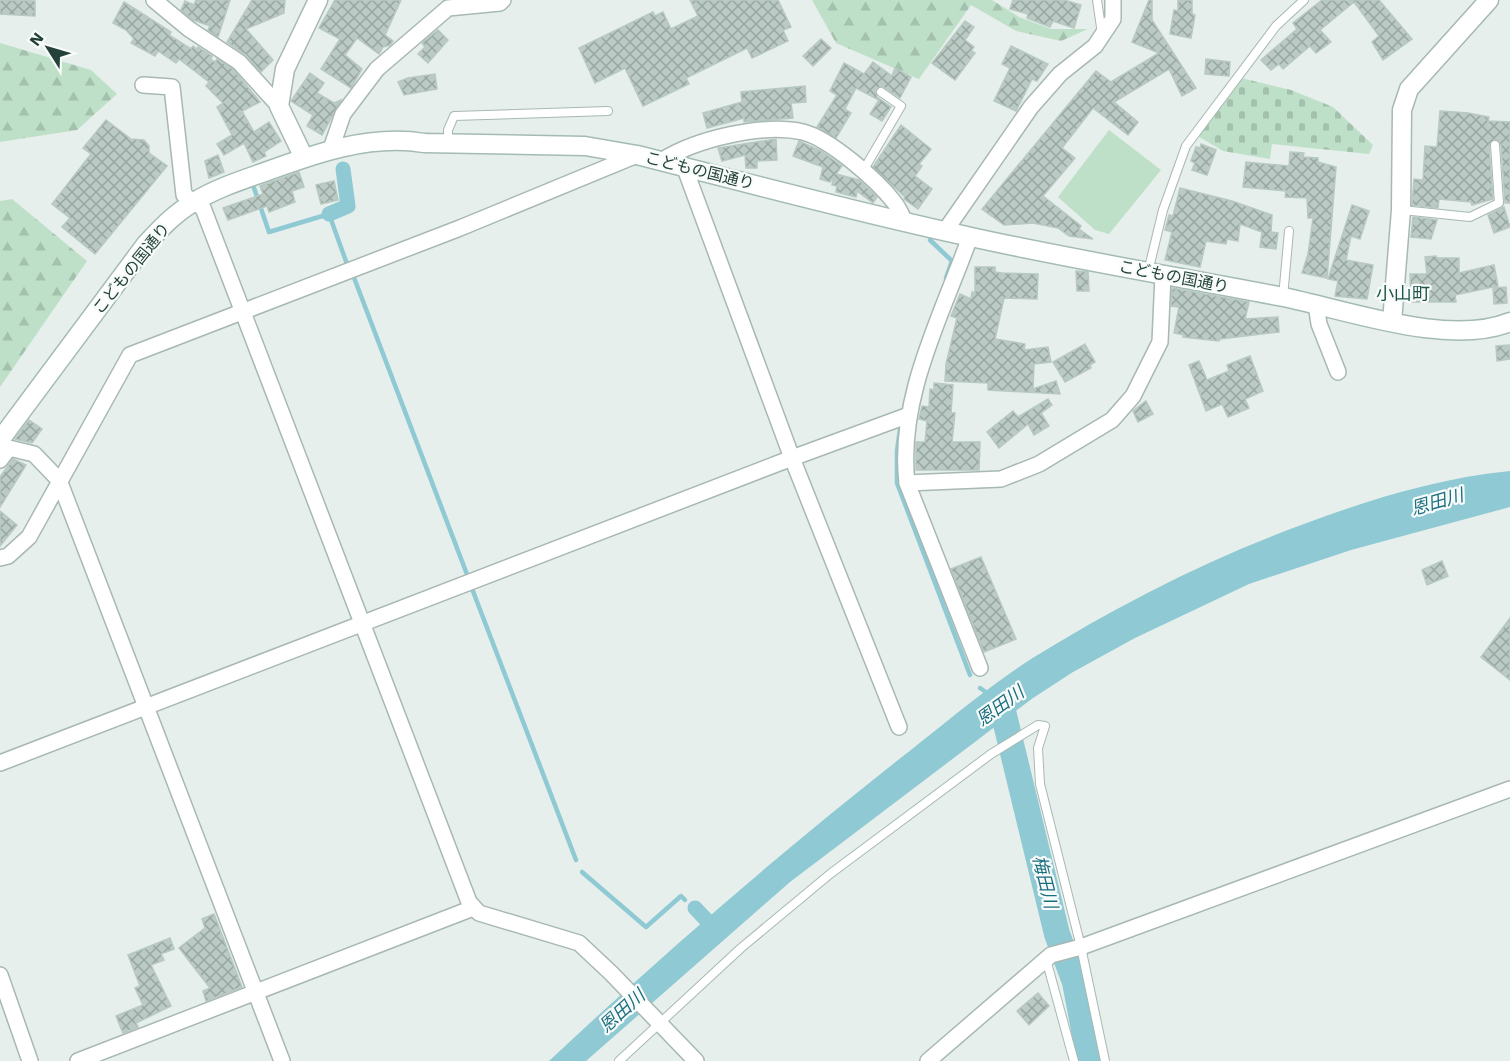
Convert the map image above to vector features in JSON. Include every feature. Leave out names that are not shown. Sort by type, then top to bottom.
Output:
[{"type":"main road","points":[[304,158],[279,106],[285,69],[318,0]]},
{"type":"main road","points":[[1392,322],[1401,210],[1402,110],[1409,89],[1490,0]]},
{"type":"main road","name":"こどもの国通り","points":[[0,440],[146,244],[169,219],[195,201],[229,185],[331,149],[369,142],[407,140],[448,144],[585,146],[684,166],[970,237],[1283,297],[1392,322],[1453,331],[1480,330],[1510,321]]},
{"type":"street","points":[[331,149],[344,114],[377,69],[448,8],[500,3],[503,0]]},
{"type":"street","points":[[945,231],[1031,107],[1060,74],[1095,46],[1113,19],[1113,0]]},
{"type":"street","points":[[160,1],[189,29],[239,62],[279,106]]},
{"type":"street","points":[[143,86],[172,87],[184,195],[203,208],[473,908],[479,913],[579,943],[614,975],[696,1061]]},
{"type":"street","points":[[661,161],[680,149],[715,137],[786,130],[805,133],[821,141],[863,171],[895,202],[905,222]]},
{"type":"street","points":[[0,558],[8,556],[29,537],[130,356],[460,228],[637,155]]},
{"type":"street","points":[[684,166],[792,458],[899,727]]},
{"type":"street","points":[[970,237],[917,380],[904,455],[907,483],[980,668]]},
{"type":"street","points":[[907,483],[1001,479],[1039,464],[1112,420],[1133,396],[1160,342],[1156,273]]},
{"type":"street","points":[[1316,304],[1319,324],[1338,372]]},
{"type":"street","points":[[0,763],[362,622],[792,458],[909,416]]},
{"type":"street","points":[[0,459],[9,448],[34,454],[59,480],[282,1061]]},
{"type":"street","points":[[928,1061],[1049,957],[1510,789]]},
{"type":"street","points":[[78,1061],[255,990],[473,908]]},
{"type":"street","points":[[0,975],[30,1061]]},
{"type":"lane","points":[[1097,0],[1102,36]]},
{"type":"lane","points":[[1156,273],[1163,210],[1186,146],[1268,35],[1304,0]]},
{"type":"lane","points":[[863,171],[901,106],[881,92]]},
{"type":"lane","points":[[448,144],[448,130],[454,116],[608,111]]},
{"type":"lane","points":[[1401,210],[1470,217],[1499,203],[1495,145]]},
{"type":"lane","points":[[1283,297],[1289,231]]},
{"type":"lane","points":[[619,1061],[769,923],[892,826],[1030,728],[1045,726],[1038,748],[1040,784],[1105,1061]]},
{"type":"lane","points":[[1049,957],[1074,1061]]},
{"type":"green space","points":[[812,0],[992,0],[1019,17],[1051,29],[1088,29],[1061,41],[1016,31],[971,5],[919,79],[836,43]]},
{"type":"green space","points":[[0,43],[91,70],[117,94],[77,130],[0,142]]},
{"type":"green space","points":[[1237,77],[1291,90],[1333,107],[1373,145],[1369,154],[1272,144],[1270,159],[1223,151],[1196,135]]},
{"type":"green space","points":[[1109,130],[1161,170],[1109,234],[1095,230],[1058,197]]},
{"type":"green space","points":[[12,199],[87,261],[0,387],[0,201]]},
{"type":"water","name":"恩田川","points":[[1510,471],[1510,507],[1351,550],[1249,584],[1135,638],[1073,672],[1033,698],[790,882],[586,1061],[549,1061],[675,946],[805,835],[961,710],[1031,659],[1164,584],[1268,538],[1354,506],[1431,484]]},
{"type":"building","points":[[0,0],[35,1],[35,16],[0,14]]},
{"type":"building","points":[[196,0],[230,0],[218,37],[208,30],[210,26],[193,20],[181,10],[185,1],[194,5]]},
{"type":"building","points":[[252,0],[285,0],[284,13],[246,29],[273,60],[261,72],[246,55],[227,42]]},
{"type":"building","points":[[335,0],[401,0],[385,35],[393,41],[390,45],[383,47],[379,54],[357,38],[345,55],[362,69],[351,88],[321,69],[340,39],[319,28]]},
{"type":"building","points":[[690,0],[778,0],[791,27],[783,30],[788,41],[752,58],[747,48],[686,78],[689,84],[643,106],[625,68],[595,83],[579,48],[653,12],[655,16],[663,12],[671,29],[698,16]]},
{"type":"building","points":[[1013,0],[1064,0],[1081,5],[1074,28],[1053,21],[1050,27],[1027,18],[1028,14],[1010,9]]},
{"type":"building","points":[[1149,0],[1152,0],[1152,20],[1196,88],[1182,96],[1169,69],[1114,102],[1138,122],[1128,135],[1093,108],[1062,148],[1075,158],[1043,196],[1081,226],[1079,229],[1093,239],[1069,236],[1058,228],[1033,223],[1004,225],[982,209],[1096,71],[1111,82],[1159,53],[1132,42]]},
{"type":"building","points":[[1178,0],[1192,0],[1192,14],[1195,15],[1191,38],[1170,34],[1174,10],[1178,11]]},
{"type":"building","points":[[1322,0],[1379,0],[1412,39],[1383,60],[1372,42],[1379,36],[1354,2],[1320,30],[1331,42],[1316,53],[1310,46],[1283,69],[1279,64],[1271,70],[1261,60],[1297,29],[1293,23]]},
{"type":"building","points":[[124,2],[171,32],[169,35],[191,49],[193,46],[197,49],[198,47],[212,56],[211,60],[215,62],[217,59],[233,69],[260,102],[242,111],[254,132],[269,122],[281,141],[264,152],[266,156],[253,162],[244,143],[224,155],[217,144],[232,135],[217,107],[223,103],[206,86],[209,82],[179,59],[176,63],[158,51],[155,56],[131,43],[134,39],[126,30],[113,23]]},
{"type":"building","points":[[965,21],[974,27],[965,40],[974,47],[971,51],[975,53],[955,80],[932,63]]},
{"type":"building","points":[[438,30],[448,40],[428,63],[418,54],[425,47],[422,43]]},
{"type":"building","points":[[821,39],[831,48],[813,66],[803,56]]},
{"type":"building","points":[[1011,46],[1048,64],[1037,81],[1032,79],[1016,111],[994,101],[1010,68],[1002,64]]},
{"type":"building","points":[[1206,59],[1230,62],[1229,76],[1205,74]]},
{"type":"building","points":[[873,62],[892,76],[895,68],[911,77],[900,98],[882,86],[876,89],[877,97],[891,107],[882,121],[870,114],[879,100],[856,88],[845,109],[851,113],[836,138],[817,127],[837,95],[830,91],[844,63],[864,74]]},
{"type":"building","points":[[310,73],[324,83],[317,93],[334,103],[341,100],[322,135],[307,126],[313,115],[291,101]]},
{"type":"building","points":[[435,74],[437,89],[404,95],[398,82],[408,78]]},
{"type":"building","points":[[805,86],[806,102],[791,103],[793,118],[744,122],[744,118],[707,128],[703,113],[742,102],[741,92]]},
{"type":"building","points":[[1440,111],[1489,117],[1488,121],[1510,122],[1510,203],[1505,203],[1501,145],[1495,139],[1489,145],[1493,199],[1472,205],[1471,202],[1439,199],[1438,208],[1412,205],[1414,179],[1423,180],[1425,146],[1437,147]]},
{"type":"building","points":[[106,120],[131,139],[144,140],[149,146],[149,153],[167,166],[95,254],[62,227],[70,218],[52,204],[91,154],[83,148]]},
{"type":"building","points":[[901,125],[931,149],[919,164],[922,166],[915,176],[932,189],[918,209],[904,199],[905,197],[873,167]]},
{"type":"building","points":[[776,139],[777,160],[757,161],[757,168],[746,168],[745,155],[722,161],[718,148]]},
{"type":"building","points":[[799,141],[821,151],[842,166],[836,174],[859,180],[877,197],[873,203],[857,191],[856,197],[836,192],[837,186],[832,185],[834,176],[830,182],[820,179],[823,167],[793,156]]},
{"type":"building","points":[[1201,144],[1216,150],[1207,175],[1192,170],[1195,163],[1191,161],[1196,147],[1200,148]]},
{"type":"building","points":[[1290,152],[1304,153],[1303,157],[1318,158],[1318,162],[1336,167],[1327,278],[1302,273],[1308,254],[1313,218],[1308,218],[1307,198],[1285,197],[1286,191],[1243,187],[1246,162],[1289,166]]},
{"type":"building","points":[[218,155],[224,172],[209,178],[205,161]]},
{"type":"building","points":[[299,172],[304,187],[292,191],[295,202],[269,212],[267,206],[228,220],[223,208],[263,194],[260,186]]},
{"type":"building","points":[[334,181],[338,200],[321,204],[316,185]]},
{"type":"building","points":[[1180,188],[1232,201],[1272,215],[1271,232],[1278,233],[1276,249],[1260,247],[1262,232],[1240,224],[1238,241],[1227,239],[1226,244],[1206,241],[1200,267],[1165,260],[1172,232],[1165,230],[1169,215],[1173,216]]},
{"type":"building","points":[[1352,205],[1369,211],[1360,239],[1351,236],[1346,260],[1373,265],[1367,299],[1335,296],[1338,281],[1328,279]]},
{"type":"building","points":[[1504,207],[1510,227],[1494,233],[1488,215]]},
{"type":"building","points":[[1413,217],[1437,220],[1431,239],[1411,237]]},
{"type":"building","points":[[1436,256],[1437,258],[1459,258],[1459,273],[1494,265],[1498,286],[1455,295],[1456,302],[1411,302],[1410,274],[1427,274],[1425,257]]},
{"type":"building","points":[[975,267],[995,267],[995,272],[1002,273],[1038,274],[1037,299],[1004,298],[995,339],[1025,344],[1024,350],[1048,347],[1051,362],[1034,364],[1033,389],[1056,381],[1060,394],[988,390],[988,383],[945,381],[946,364],[957,318],[951,316],[960,294],[971,299],[972,292],[975,293]]},
{"type":"building","points":[[1076,271],[1088,272],[1089,291],[1077,291]]},
{"type":"building","points":[[1506,287],[1507,303],[1494,304],[1493,288]]},
{"type":"building","points":[[1172,288],[1249,302],[1245,319],[1278,317],[1279,332],[1220,339],[1219,341],[1183,337],[1184,335],[1174,333],[1179,307],[1171,306]]},
{"type":"building","points":[[1085,344],[1095,362],[1090,365],[1091,368],[1065,382],[1053,362]]},
{"type":"building","points":[[1509,345],[1510,359],[1497,361],[1496,346]]},
{"type":"building","points":[[1250,356],[1263,391],[1245,399],[1249,408],[1228,417],[1222,404],[1206,411],[1189,365],[1199,361],[1207,380],[1229,371],[1227,365]]},
{"type":"building","points":[[934,383],[953,385],[951,413],[955,413],[952,442],[980,442],[979,470],[916,470],[916,442],[925,442],[927,421],[919,419],[922,406],[929,407],[930,389],[934,390]]},
{"type":"building","points":[[1048,399],[1052,405],[1041,413],[1049,426],[1034,435],[1028,424],[999,448],[987,432],[1013,411],[1018,417]]},
{"type":"building","points":[[1146,401],[1153,414],[1138,422],[1133,411]]},
{"type":"building","points":[[29,420],[42,429],[32,443],[15,439]]},
{"type":"building","points":[[13,459],[26,465],[0,507],[0,477]]},
{"type":"building","points":[[0,511],[17,525],[0,546]]},
{"type":"building","points":[[981,557],[1016,639],[984,652],[951,569]]},
{"type":"building","points":[[1442,561],[1448,576],[1427,585],[1422,570]]},
{"type":"building","points":[[1510,618],[1510,680],[1481,657]]},
{"type":"building","points":[[214,914],[242,987],[206,1001],[203,991],[210,988],[179,948],[205,928],[202,919]]},
{"type":"building","points":[[170,938],[174,949],[161,954],[164,960],[151,965],[171,1006],[136,1023],[138,1027],[123,1033],[116,1016],[143,1005],[135,988],[140,986],[128,955]]},
{"type":"building","points":[[1038,993],[1049,1006],[1029,1025],[1017,1011]]},
{"type":"waterway","points":[[329,214],[348,206],[343,169]]},
{"type":"waterway","points":[[254,188],[269,232],[329,214],[347,264]]},
{"type":"waterway","points":[[930,240],[952,261],[946,278]]},
{"type":"waterway","points":[[353,275],[468,577]]},
{"type":"waterway","points":[[900,429],[897,483],[970,675]]},
{"type":"waterway","points":[[471,586],[576,860]]},
{"type":"waterway","name":"恩田川","points":[[980,688],[990,695]]},
{"type":"waterway","name":"梅田川","points":[[1001,703],[1057,934],[1075,982],[1090,1061]]},
{"type":"waterway","points":[[582,872],[646,927],[681,896],[685,900]]},
{"type":"waterway","points":[[695,908],[714,928]]},
{"type":"district","name":"小山町","points":[[1403,294]]}]
